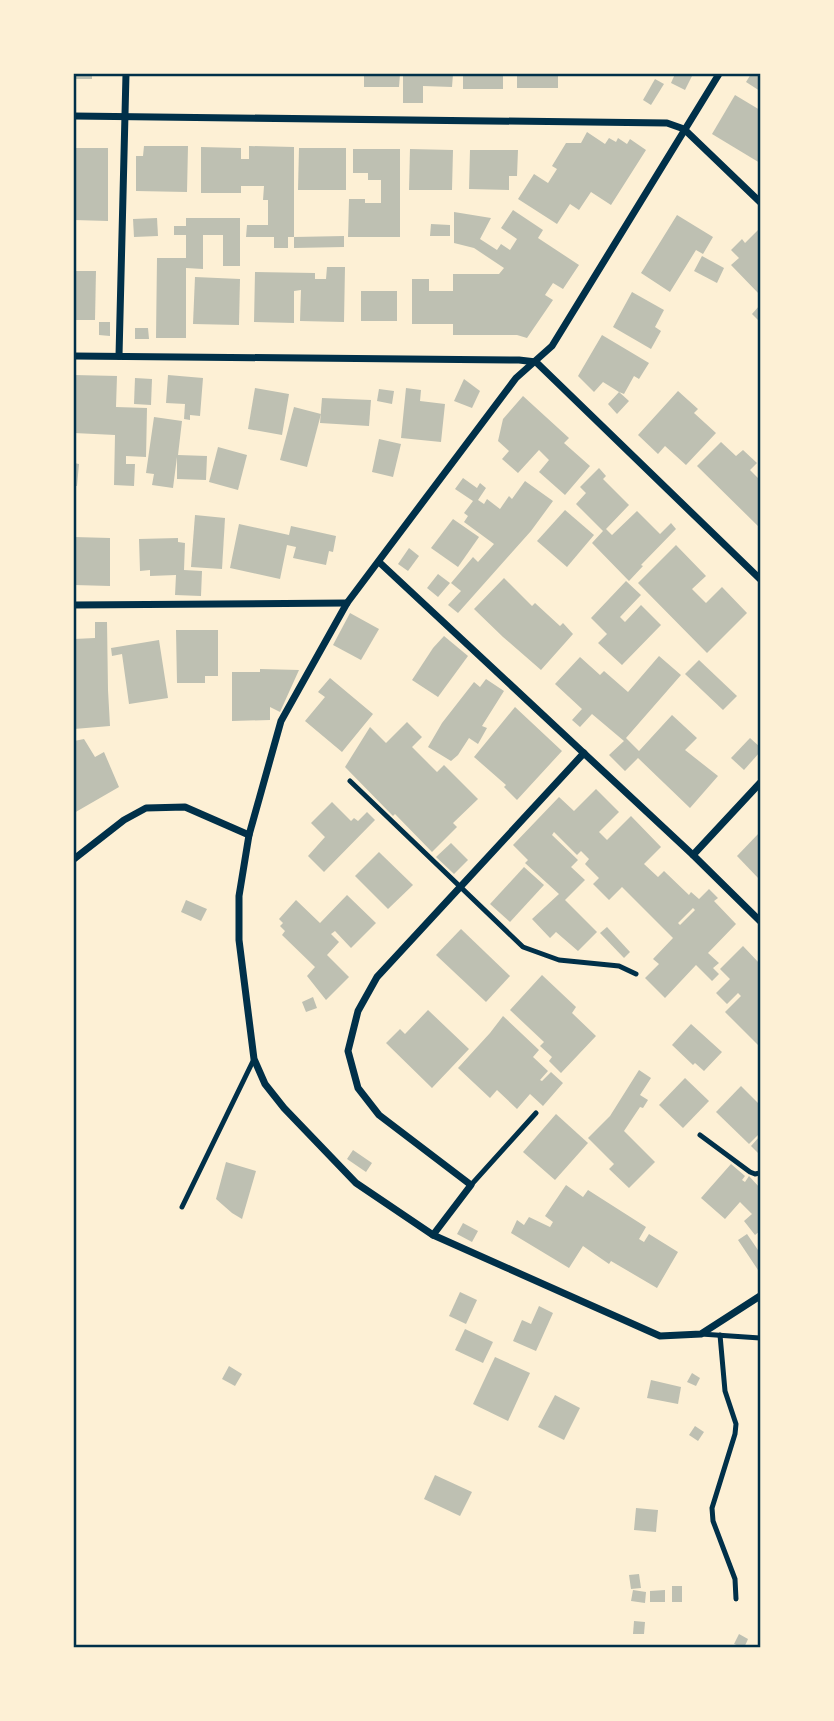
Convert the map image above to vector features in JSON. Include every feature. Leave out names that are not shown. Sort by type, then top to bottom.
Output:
[{"type":"street","points":[[120,356],[126,74]]},
{"type":"street","points":[[719,74],[552,346],[516,378],[347,603],[281,721],[249,835],[239,896],[239,940],[254,1059],[265,1084],[284,1108],[356,1183],[433,1235],[660,1336],[701,1334],[761,1296]]},
{"type":"street","points":[[74,116],[667,123],[684,129],[761,202]]},
{"type":"street","points":[[74,356],[536,362],[761,579]]},
{"type":"street","points":[[379,562],[761,921]]},
{"type":"street","points":[[74,605],[347,603]]},
{"type":"street","points":[[433,1235],[471,1185],[379,1115],[358,1088],[348,1051],[358,1011],[377,977],[584,753]]},
{"type":"street","points":[[693,855],[761,783]]},
{"type":"street","points":[[74,859],[124,820],[146,808],[185,807],[249,835]]},
{"type":"lane","points":[[350,781],[523,947],[559,960],[619,966],[636,974]]},
{"type":"lane","points":[[182,1207],[254,1059]]},
{"type":"lane","points":[[471,1185],[536,1113]]},
{"type":"lane","points":[[700,1135],[750,1172],[761,1173]]},
{"type":"lane","points":[[701,1334],[761,1338]]},
{"type":"lane","points":[[720,1335],[725,1391],[736,1424],[712,1508],[713,1521],[735,1580],[736,1599]]},
{"type":"building","points":[[74,74],[92,74],[92,79],[74,79]]},
{"type":"building","points":[[364,74],[400,74],[399,87],[364,87]]},
{"type":"building","points":[[403,74],[453,74],[452,87],[423,86],[423,103],[403,103]]},
{"type":"building","points":[[463,74],[503,74],[503,89],[463,89]]},
{"type":"building","points":[[517,74],[558,74],[558,88],[517,88]]},
{"type":"building","points":[[675,74],[693,74],[685,90],[671,83]]},
{"type":"building","points":[[751,74],[760,74],[760,91],[746,82]]},
{"type":"building","points":[[655,79],[664,84],[651,105],[643,100]]},
{"type":"building","points":[[735,95],[760,110],[760,163],[712,134]]},
{"type":"building","points":[[587,132],[605,144],[609,138],[616,142],[618,138],[627,144],[630,139],[646,150],[611,205],[591,192],[579,210],[570,204],[557,224],[518,199],[534,174],[548,183],[557,169],[552,166],[566,143],[581,143]]},
{"type":"building","points":[[144,146],[188,146],[187,192],[136,191],[136,156],[143,156]]},
{"type":"building","points":[[249,146],[294,147],[294,237],[288,237],[288,248],[274,248],[274,237],[246,237],[247,225],[268,225],[268,200],[263,200],[264,186],[241,186],[241,193],[201,193],[201,147],[241,148],[241,159],[249,159]]},
{"type":"building","points":[[74,148],[108,148],[108,221],[74,220]]},
{"type":"building","points":[[299,148],[346,148],[346,190],[298,190]]},
{"type":"building","points":[[353,149],[400,149],[400,237],[348,237],[349,199],[381,203],[381,180],[368,180],[368,173],[353,173]]},
{"type":"building","points":[[410,149],[453,150],[452,190],[409,190]]},
{"type":"building","points":[[470,150],[518,150],[517,176],[509,176],[509,190],[469,189]]},
{"type":"building","points":[[513,210],[543,230],[538,238],[579,265],[563,289],[553,283],[545,295],[553,300],[527,338],[517,335],[453,335],[453,324],[412,324],[412,279],[429,279],[429,291],[453,291],[453,274],[499,274],[504,268],[474,248],[454,243],[454,212],[491,218],[480,239],[497,250],[501,244],[510,250],[517,239],[501,228]]},
{"type":"building","points":[[677,215],[713,237],[703,254],[696,250],[670,292],[641,273]]},
{"type":"building","points":[[157,218],[158,236],[134,237],[133,219]]},
{"type":"building","points":[[186,218],[240,218],[240,266],[223,266],[223,235],[203,235],[203,269],[186,268],[186,338],[156,338],[157,258],[186,258],[186,235],[174,235],[174,226],[186,226]]},
{"type":"building","points":[[431,224],[450,225],[450,236],[430,236]]},
{"type":"building","points":[[759,229],[760,295],[731,265],[739,258],[731,250],[742,239],[745,243]]},
{"type":"building","points":[[344,236],[344,247],[294,248],[294,237]]},
{"type":"building","points":[[702,256],[724,268],[717,283],[694,271]]},
{"type":"building","points":[[327,267],[345,267],[344,322],[300,321],[301,290],[294,291],[294,323],[254,322],[255,272],[315,273],[315,279],[326,279]]},
{"type":"building","points":[[74,271],[96,271],[95,320],[74,320]]},
{"type":"building","points":[[195,277],[240,279],[239,325],[193,324]]},
{"type":"building","points":[[361,291],[397,291],[397,321],[361,321]]},
{"type":"building","points":[[632,292],[664,310],[655,327],[661,331],[651,349],[613,327]]},
{"type":"building","points":[[760,305],[760,322],[752,314]]},
{"type":"building","points":[[99,322],[110,322],[110,336],[99,335]]},
{"type":"building","points":[[135,328],[148,328],[149,339],[135,339]]},
{"type":"building","points":[[602,335],[649,363],[639,379],[634,376],[624,394],[603,382],[594,392],[578,376]]},
{"type":"building","points":[[74,375],[117,376],[116,407],[147,408],[146,457],[126,456],[126,464],[135,464],[134,486],[114,485],[115,435],[74,433]]},
{"type":"building","points":[[168,375],[203,378],[200,416],[190,415],[190,420],[184,419],[185,404],[166,403]]},
{"type":"building","points":[[135,378],[152,379],[151,405],[134,404]]},
{"type":"building","points":[[464,379],[480,391],[472,408],[454,401]]},
{"type":"building","points":[[255,388],[289,394],[282,435],[248,429]]},
{"type":"building","points":[[406,388],[421,390],[420,401],[445,404],[441,442],[401,438]]},
{"type":"building","points":[[379,389],[394,391],[392,404],[377,401]]},
{"type":"building","points":[[678,391],[698,409],[694,413],[716,433],[686,465],[665,446],[658,454],[638,435]]},
{"type":"building","points":[[619,392],[629,401],[617,414],[608,404]]},
{"type":"building","points":[[523,396],[569,438],[564,443],[590,466],[565,495],[539,472],[549,460],[539,450],[518,473],[502,459],[509,451],[498,441],[503,419]]},
{"type":"building","points":[[322,398],[371,400],[369,426],[320,423]]},
{"type":"building","points":[[294,407],[321,414],[307,467],[280,460]]},
{"type":"building","points":[[154,417],[182,421],[178,455],[207,456],[206,480],[177,479],[177,457],[173,488],[152,485],[154,474],[146,473]]},
{"type":"building","points":[[379,439],[401,444],[393,477],[372,472]]},
{"type":"building","points":[[721,442],[736,456],[743,450],[757,463],[750,470],[760,480],[760,528],[697,466]]},
{"type":"building","points":[[218,447],[247,455],[238,490],[209,482]]},
{"type":"building","points":[[74,463],[79,464],[77,486],[74,486]]},
{"type":"building","points":[[599,468],[606,476],[603,479],[629,505],[606,529],[612,535],[637,511],[660,534],[671,523],[676,529],[629,581],[592,543],[603,531],[576,504],[586,493],[580,487]]},
{"type":"building","points":[[463,478],[477,488],[480,483],[486,488],[478,500],[484,504],[487,499],[500,509],[509,496],[512,499],[525,481],[553,501],[531,531],[458,613],[448,605],[461,591],[451,583],[473,557],[478,562],[494,544],[464,522],[468,516],[464,513],[473,501],[455,489]]},
{"type":"building","points":[[565,510],[594,535],[567,567],[537,541]]},
{"type":"building","points":[[195,515],[225,518],[222,569],[191,567]]},
{"type":"building","points":[[453,519],[479,537],[458,567],[431,548]]},
{"type":"building","points":[[239,524],[289,535],[291,526],[336,536],[333,552],[329,551],[326,565],[293,558],[296,547],[287,545],[280,579],[230,568]]},
{"type":"building","points":[[74,537],[110,538],[110,586],[74,585]]},
{"type":"building","points":[[178,538],[178,542],[185,543],[184,570],[202,571],[201,596],[175,595],[176,575],[150,576],[150,570],[140,571],[139,539]]},
{"type":"building","points":[[676,545],[706,576],[692,589],[706,603],[722,587],[747,613],[707,653],[638,583]]},
{"type":"building","points":[[409,548],[419,556],[408,571],[398,564]]},
{"type":"building","points":[[438,574],[450,583],[438,597],[427,588]]},
{"type":"building","points":[[504,578],[532,606],[535,603],[560,626],[563,623],[573,634],[541,670],[474,609]]},
{"type":"building","points":[[626,581],[641,595],[620,617],[625,622],[641,605],[661,625],[622,665],[598,643],[607,634],[591,618]]},
{"type":"building","points":[[350,613],[379,629],[361,660],[333,645]]},
{"type":"building","points":[[95,622],[107,622],[110,726],[74,729],[74,639],[95,638]]},
{"type":"building","points":[[176,630],[218,630],[218,676],[205,676],[205,683],[177,683]]},
{"type":"building","points":[[444,636],[468,656],[438,697],[412,680]]},
{"type":"building","points":[[159,640],[168,698],[129,704],[122,654],[112,656],[111,648]]},
{"type":"building","points":[[659,656],[681,675],[626,738],[639,751],[672,715],[697,738],[685,750],[718,776],[690,808],[638,758],[625,771],[609,755],[624,741],[592,714],[580,727],[572,720],[582,709],[555,684],[580,657],[600,675],[604,671],[628,692]]},
{"type":"building","points":[[699,660],[737,696],[723,710],[685,674]]},
{"type":"building","points":[[260,669],[299,670],[280,712],[270,707],[270,720],[232,721],[232,672],[260,672]]},
{"type":"building","points":[[330,678],[373,714],[342,752],[305,721],[325,697],[318,692]]},
{"type":"building","points":[[486,679],[504,691],[482,726],[487,728],[478,744],[469,738],[451,761],[428,747],[442,723],[474,682],[480,687]]},
{"type":"building","points":[[515,707],[562,751],[517,800],[504,787],[506,785],[474,757]]},
{"type":"building","points":[[407,722],[422,737],[412,747],[437,772],[444,765],[478,799],[453,823],[457,827],[432,852],[345,767],[370,727],[386,743]]},
{"type":"building","points":[[750,738],[760,747],[760,752],[744,770],[731,758]]},
{"type":"building","points":[[84,739],[95,757],[104,752],[119,787],[74,813],[74,741]]},
{"type":"building","points":[[596,789],[619,812],[599,832],[607,840],[631,816],[661,847],[644,864],[658,877],[664,871],[689,895],[691,892],[699,899],[709,889],[718,898],[714,901],[736,924],[708,953],[719,963],[713,968],[719,974],[712,981],[696,965],[665,998],[645,978],[659,964],[653,959],[673,938],[622,887],[609,900],[593,884],[599,878],[585,864],[589,859],[581,851],[577,855],[554,832],[552,835],[578,860],[571,867],[585,880],[565,900],[597,932],[578,951],[556,932],[550,938],[532,919],[559,894],[525,863],[528,860],[513,845],[559,797],[574,811]],"holes":[[[693,908],[695,910],[680,925],[678,923]]]},
{"type":"building","points":[[332,802],[351,821],[354,818],[358,821],[367,812],[375,820],[324,872],[308,856],[325,837],[311,823]]},
{"type":"building","points":[[760,832],[760,880],[737,856]]},
{"type":"building","points":[[451,843],[468,860],[454,874],[436,857]]},
{"type":"building","points":[[379,852],[413,885],[388,909],[355,876]]},
{"type":"building","points":[[524,867],[544,885],[510,922],[490,904]]},
{"type":"building","points":[[347,895],[376,923],[351,948],[335,931],[331,934],[339,942],[327,955],[349,977],[326,1000],[307,976],[315,967],[282,935],[285,931],[280,926],[283,923],[279,919],[296,900],[320,923]]},
{"type":"building","points":[[186,900],[207,909],[201,921],[181,912]]},
{"type":"building","points":[[607,927],[630,952],[624,958],[600,933]]},
{"type":"building","points":[[461,929],[510,976],[486,1002],[436,955]]},
{"type":"building","points":[[743,946],[760,964],[760,1047],[725,1012],[741,996],[738,993],[727,1004],[716,993],[730,979],[720,969]]},
{"type":"building","points":[[542,975],[576,1007],[572,1013],[596,1036],[561,1073],[549,1061],[552,1057],[540,1046],[544,1042],[510,1010]]},
{"type":"building","points":[[313,997],[317,1008],[306,1012],[302,1002]]},
{"type":"building","points":[[428,1010],[469,1049],[432,1088],[386,1043],[400,1029],[405,1034]]},
{"type":"building","points":[[503,1016],[539,1050],[533,1057],[548,1071],[540,1080],[551,1072],[563,1083],[543,1106],[530,1094],[517,1109],[497,1090],[490,1098],[458,1068]]},
{"type":"building","points":[[691,1024],[722,1052],[704,1071],[695,1063],[693,1065],[672,1045]]},
{"type":"building","points":[[639,1070],[651,1078],[640,1095],[648,1100],[624,1131],[655,1162],[629,1188],[609,1169],[614,1164],[588,1138],[610,1116]]},
{"type":"building","points":[[685,1078],[709,1101],[683,1128],[659,1105]]},
{"type":"building","points":[[741,1086],[760,1105],[760,1133],[749,1144],[716,1112]]},
{"type":"building","points":[[556,1114],[588,1143],[555,1180],[523,1152]]},
{"type":"building","points":[[760,1136],[760,1155],[751,1146]]},
{"type":"building","points":[[353,1150],[372,1163],[366,1172],[347,1159]]},
{"type":"building","points":[[226,1162],[256,1171],[242,1219],[216,1199]]},
{"type":"building","points":[[731,1164],[745,1176],[742,1180],[745,1182],[749,1176],[760,1188],[760,1231],[755,1235],[744,1221],[752,1214],[740,1202],[725,1219],[701,1198]]},
{"type":"building","points":[[566,1185],[583,1197],[588,1190],[646,1227],[639,1239],[644,1242],[649,1234],[678,1252],[657,1288],[611,1261],[609,1264],[583,1246],[569,1268],[511,1233],[517,1220],[524,1225],[529,1217],[550,1227],[553,1222],[545,1216]]},
{"type":"building","points":[[463,1223],[478,1231],[472,1242],[457,1234]]},
{"type":"building","points":[[747,1234],[758,1250],[760,1249],[760,1273],[738,1240]]},
{"type":"building","points":[[460,1292],[477,1300],[466,1324],[449,1316]]},
{"type":"building","points":[[539,1306],[553,1313],[536,1351],[513,1341],[522,1320],[531,1324]]},
{"type":"building","points":[[465,1329],[493,1342],[483,1363],[455,1350]]},
{"type":"building","points":[[495,1357],[530,1373],[508,1421],[473,1404]]},
{"type":"building","points":[[229,1366],[242,1374],[235,1386],[222,1379]]},
{"type":"building","points":[[692,1373],[700,1378],[696,1386],[687,1382]]},
{"type":"building","points":[[651,1380],[681,1387],[678,1404],[647,1398]]},
{"type":"building","points":[[555,1395],[580,1408],[564,1440],[538,1427]]},
{"type":"building","points":[[695,1426],[704,1432],[698,1441],[689,1435]]},
{"type":"building","points":[[435,1475],[472,1492],[460,1516],[424,1499]]},
{"type":"building","points":[[636,1508],[658,1510],[656,1532],[634,1530]]},
{"type":"building","points":[[639,1574],[641,1588],[631,1589],[629,1575]]},
{"type":"building","points":[[672,1586],[682,1586],[682,1602],[672,1602]]},
{"type":"building","points":[[633,1590],[646,1592],[645,1603],[631,1601]]},
{"type":"building","points":[[665,1590],[665,1602],[650,1602],[650,1591]]},
{"type":"building","points":[[634,1621],[645,1622],[644,1634],[633,1634]]},
{"type":"building","points":[[739,1634],[748,1639],[744,1648],[734,1644]]}]
